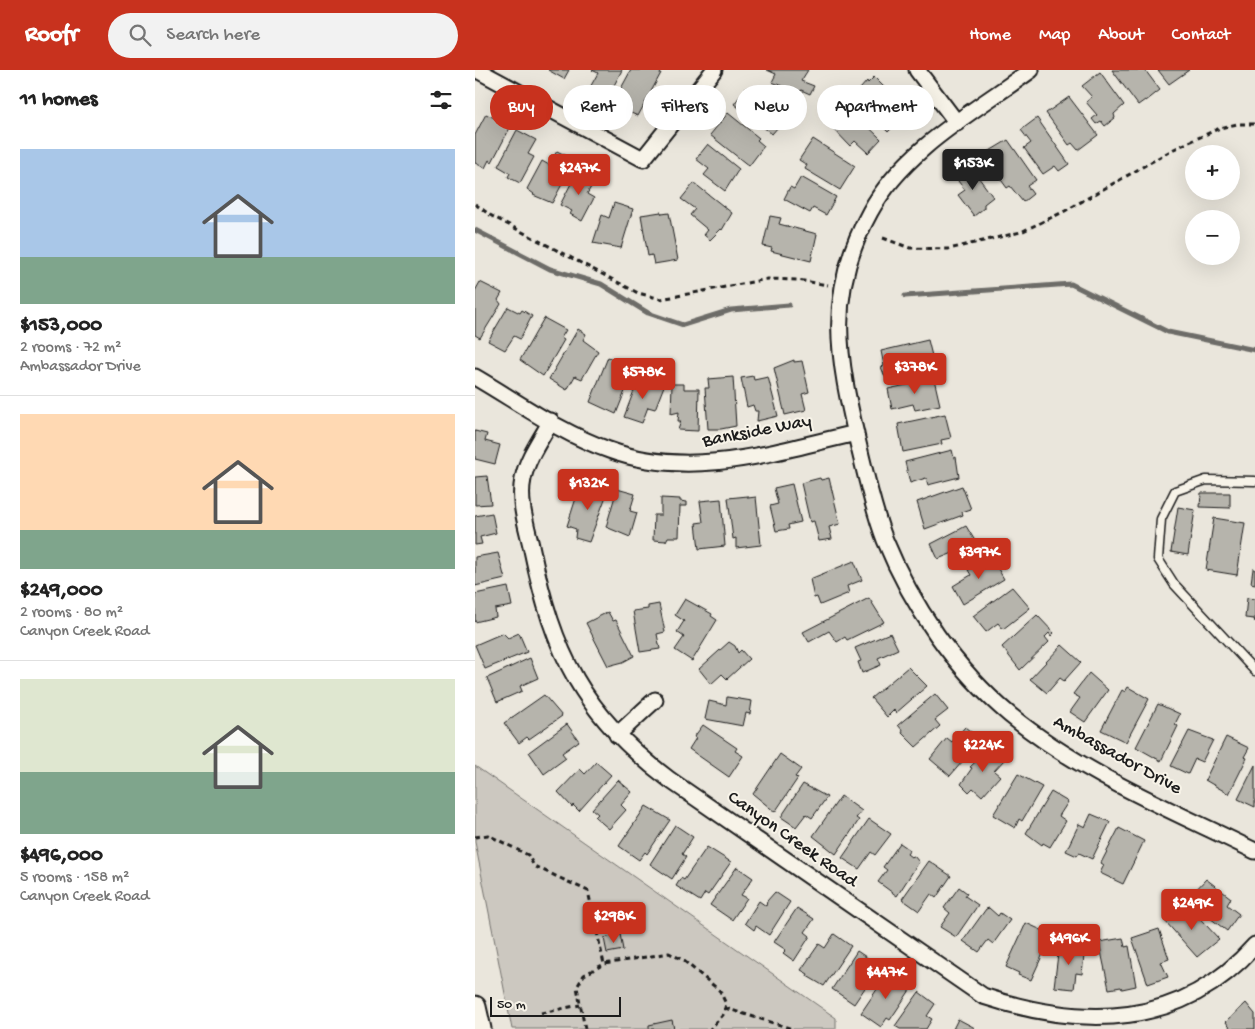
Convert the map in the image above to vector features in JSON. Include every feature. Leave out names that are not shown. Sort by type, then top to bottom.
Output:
[{"type":"main road","points":[[475,1007],[479,1029]]},
{"type":"street","points":[[477,70],[643,159],[714,70]]},
{"type":"street","points":[[917,70],[957,123]]},
{"type":"street","name":"Ambassador Drive","points":[[1031,70],[957,123],[911,160],[890,182],[871,210],[857,238],[846,268],[838,330],[840,364],[871,495],[885,539],[902,578],[923,615],[949,651],[976,683],[1008,714],[1080,764],[1255,851]]},
{"type":"street","name":"Bankside Way","points":[[475,377],[579,438],[609,450],[637,458],[689,464],[728,462],[856,432]]},
{"type":"street","name":"Canyon Creek Road","points":[[551,421],[527,463],[523,480],[522,498],[542,600],[555,637],[572,673],[592,705],[617,735],[646,762],[670,780],[983,996],[1011,1010],[1065,1024],[1097,1025],[1136,1020],[1174,1007],[1212,986],[1235,967],[1255,945]]},
{"type":"street","points":[[617,735],[655,700]]},
{"type":"lane","points":[[1255,481],[1206,480],[1175,491],[1161,519],[1158,559],[1174,584],[1255,672]]},
{"type":"path","points":[[883,238],[910,248],[949,249],[1021,232],[1065,211],[1174,149],[1220,128],[1237,124],[1255,124]]},
{"type":"path","points":[[475,204],[490,215],[638,293],[661,300],[768,279],[799,280],[842,288]]},
{"type":"path","points":[[475,837],[488,836],[528,855],[535,866],[588,890],[603,964]]},
{"type":"path","points":[[585,1029],[577,986],[579,980],[584,975],[603,964],[669,953],[683,960],[720,991],[725,1008],[723,1015],[710,1029]]},
{"type":"path","points":[[541,1013],[580,1005]]},
{"type":"path","points":[[725,1008],[793,1029]]},
{"type":"shaded area","points":[[475,766],[836,1018],[836,1029],[512,1029],[475,842]]},
{"type":"building","points":[[548,70],[569,70],[564,79]]},
{"type":"building","points":[[592,70],[622,70],[614,85],[591,85],[598,73]]},
{"type":"building","points":[[631,70],[656,70],[661,73],[655,85],[643,85],[643,107],[638,116],[633,114],[633,85],[623,85]]},
{"type":"building","points":[[767,70],[808,70],[801,81],[814,86],[810,94],[807,93],[807,85],[780,85],[772,82],[776,74]]},
{"type":"building","points":[[1112,70],[1145,70],[1160,90],[1138,105]]},
{"type":"building","points":[[1158,70],[1189,70],[1169,84]]},
{"type":"building","points":[[1100,72],[1124,105],[1114,114],[1115,118],[1105,126],[1101,121],[1096,124],[1092,119],[1097,115],[1086,102],[1092,97],[1082,86]]},
{"type":"building","points":[[874,77],[882,85],[864,85],[867,81],[868,83]]},
{"type":"building","points":[[1069,97],[1098,135],[1078,150],[1072,143],[1069,145],[1046,113]]},
{"type":"building","points":[[728,113],[736,119],[736,130],[749,130],[759,138],[757,140],[764,146],[749,166],[710,135],[714,130],[726,130],[726,115]]},
{"type":"building","points":[[486,114],[490,116],[490,130],[509,130],[492,162],[489,160],[485,168],[475,163],[475,135]]},
{"type":"building","points":[[1037,118],[1069,164],[1059,171],[1055,166],[1043,174],[1024,148],[1031,143],[1021,130]]},
{"type":"building","points":[[517,130],[536,140],[528,154],[534,157],[520,183],[508,177],[510,173],[498,166]]},
{"type":"building","points":[[767,130],[775,130],[772,134]]},
{"type":"building","points":[[835,130],[872,130],[881,139],[868,153],[855,141],[850,146]]},
{"type":"building","points":[[813,139],[855,166],[840,190],[805,169],[807,165],[799,160]]},
{"type":"building","points":[[1008,140],[1036,180],[1027,186],[1033,194],[1023,202],[1010,186],[1007,188],[983,155]]},
{"type":"building","points":[[708,144],[739,169],[725,191],[704,175],[709,169],[696,159]]},
{"type":"building","points":[[557,151],[575,160],[552,203],[533,195],[527,189],[542,161],[549,165]]},
{"type":"building","points":[[970,166],[993,197],[974,216],[958,195],[965,190],[955,177]]},
{"type":"building","points":[[578,170],[595,180],[587,194],[594,198],[582,221],[570,214],[572,211],[560,205]]},
{"type":"building","points":[[801,177],[836,197],[826,215],[813,208],[810,213],[784,199],[790,187],[794,189]]},
{"type":"building","points":[[694,183],[732,213],[722,230],[710,240],[704,235],[708,230],[690,215],[695,209],[681,199]]},
{"type":"building","points":[[614,203],[633,209],[621,248],[593,243],[602,215],[609,218]]},
{"type":"building","points":[[661,212],[662,214],[669,213],[678,260],[654,264],[652,255],[648,256],[641,215]]},
{"type":"building","points":[[770,216],[781,218],[779,224],[817,234],[811,261],[771,251],[772,248],[763,246]]},
{"type":"building","points":[[480,282],[502,293],[498,300],[501,304],[480,338],[475,335],[475,291]]},
{"type":"building","points":[[508,307],[520,313],[522,310],[532,316],[520,339],[514,336],[505,350],[488,341]]},
{"type":"building","points":[[544,318],[566,330],[561,338],[564,340],[543,376],[520,360]]},
{"type":"building","points":[[578,329],[586,334],[583,340],[598,351],[582,379],[575,376],[567,390],[549,379]]},
{"type":"building","points":[[928,340],[934,364],[926,366],[925,369],[886,379],[881,367],[884,366],[881,351]]},
{"type":"building","points":[[608,357],[631,366],[628,375],[631,376],[616,414],[590,402]]},
{"type":"building","points":[[794,360],[794,362],[802,361],[809,392],[802,394],[806,410],[785,415],[774,368]]},
{"type":"building","points":[[753,376],[754,380],[768,377],[778,416],[757,421],[758,411],[755,411],[753,405],[747,407],[741,378]]},
{"type":"building","points":[[733,377],[736,426],[708,429],[705,388],[709,388],[708,379]]},
{"type":"building","points":[[934,379],[940,405],[915,410],[913,404],[892,409],[888,389]]},
{"type":"building","points":[[638,380],[645,380],[651,385],[652,381],[664,386],[655,409],[648,407],[642,423],[624,417]]},
{"type":"building","points":[[672,384],[684,384],[684,389],[699,389],[698,431],[678,430],[681,421],[678,421],[679,412],[671,414]]},
{"type":"building","points":[[945,414],[951,438],[941,440],[942,444],[903,452],[898,424]]},
{"type":"building","points":[[475,431],[487,434],[485,441],[500,445],[495,464],[475,459]]},
{"type":"building","points":[[952,450],[954,458],[956,457],[959,477],[928,485],[926,478],[910,483],[905,462]]},
{"type":"building","points":[[487,476],[491,504],[475,505],[475,477]]},
{"type":"building","points":[[820,478],[821,480],[829,478],[840,524],[829,527],[832,539],[819,541],[814,521],[810,522],[801,483]]},
{"type":"building","points":[[590,482],[609,488],[589,542],[575,538],[576,529],[567,526],[577,495],[585,498]]},
{"type":"building","points":[[792,484],[801,522],[788,525],[789,529],[776,531],[770,506],[778,504],[774,488]]},
{"type":"building","points":[[962,486],[971,509],[962,512],[963,515],[925,529],[917,502]]},
{"type":"building","points":[[617,489],[635,494],[630,511],[637,513],[630,537],[606,527]]},
{"type":"building","points":[[1201,493],[1230,493],[1230,508],[1200,507]]},
{"type":"building","points":[[748,496],[748,498],[756,497],[761,545],[736,548],[736,538],[733,539],[728,498]]},
{"type":"building","points":[[661,498],[680,499],[680,501],[687,502],[687,506],[680,506],[679,537],[668,537],[666,541],[653,540],[654,515],[661,515]]},
{"type":"building","points":[[721,499],[725,546],[699,549],[696,523],[703,522],[700,501]]},
{"type":"building","points":[[1178,507],[1195,510],[1188,555],[1171,552]]},
{"type":"building","points":[[492,513],[496,533],[480,537],[482,544],[475,545],[475,516]]},
{"type":"building","points":[[1214,518],[1245,523],[1237,575],[1206,570]]},
{"type":"building","points":[[966,526],[980,549],[956,560],[953,553],[938,559],[931,544]]},
{"type":"building","points":[[498,553],[505,579],[475,586],[475,557]]},
{"type":"building","points":[[991,557],[1004,579],[963,604],[953,586],[971,575],[968,570]]},
{"type":"building","points":[[854,561],[862,580],[847,586],[849,593],[820,605],[817,597],[814,598],[810,579]]},
{"type":"building","points":[[1253,569],[1255,569],[1255,584],[1251,583]]},
{"type":"building","points":[[508,587],[512,606],[495,609],[496,617],[475,622],[475,594]]},
{"type":"building","points":[[1012,587],[1030,608],[1003,629],[998,623],[986,632],[973,616]]},
{"type":"building","points":[[869,598],[884,622],[847,640],[845,637],[837,642],[829,631],[809,642],[803,632]]},
{"type":"building","points":[[1247,598],[1255,599],[1255,622],[1254,619],[1245,618]]},
{"type":"building","points":[[685,599],[712,614],[711,616],[717,620],[692,661],[675,650],[684,637],[677,632],[684,621],[675,615]]},
{"type":"building","points":[[659,604],[665,632],[657,634],[660,649],[640,652],[633,611],[648,609],[648,606]]},
{"type":"building","points":[[608,612],[613,621],[616,620],[634,656],[623,662],[608,666],[586,623]]},
{"type":"building","points":[[1037,615],[1054,633],[1051,636],[1049,633],[1045,637],[1049,642],[1020,670],[1002,647]]},
{"type":"building","points":[[503,633],[508,638],[519,633],[527,652],[485,669],[475,645]]},
{"type":"building","points":[[890,633],[898,649],[878,658],[881,665],[862,673],[858,662],[861,661],[855,648]]},
{"type":"building","points":[[729,642],[735,646],[738,653],[741,650],[749,659],[727,679],[722,674],[711,684],[699,669]]},
{"type":"building","points":[[1062,645],[1081,662],[1064,681],[1060,678],[1047,693],[1030,679]]},
{"type":"building","points":[[530,658],[538,678],[520,686],[522,691],[497,702],[487,678]]},
{"type":"building","points":[[908,667],[927,686],[896,713],[894,710],[887,717],[871,698]]},
{"type":"building","points":[[1089,673],[1108,690],[1085,722],[1070,712],[1080,698],[1073,694]]},
{"type":"building","points":[[1128,687],[1149,699],[1126,742],[1101,730],[1122,690],[1125,692]]},
{"type":"building","points":[[935,694],[948,710],[935,720],[940,726],[916,747],[902,733],[903,731],[898,725]]},
{"type":"building","points":[[544,695],[562,716],[529,739],[527,737],[519,743],[504,723]]},
{"type":"building","points":[[727,697],[752,701],[750,714],[746,713],[743,726],[705,719],[709,701],[726,705]]},
{"type":"building","points":[[1158,704],[1180,714],[1175,724],[1178,726],[1161,761],[1136,747]]},
{"type":"building","points":[[567,724],[579,741],[562,753],[566,758],[544,774],[529,752]]},
{"type":"building","points":[[703,725],[737,748],[735,751],[743,756],[729,777],[689,749],[696,738],[694,737]]},
{"type":"building","points":[[965,727],[981,740],[950,776],[930,759],[947,738],[952,742]]},
{"type":"building","points":[[1189,731],[1213,740],[1202,762],[1195,759],[1188,774],[1171,766]]},
{"type":"building","points":[[1226,737],[1249,748],[1244,757],[1247,758],[1229,794],[1205,780]]},
{"type":"building","points":[[991,747],[1004,760],[994,771],[1000,776],[982,796],[973,788],[969,792],[961,784],[972,768],[970,767]]},
{"type":"building","points":[[780,754],[801,769],[795,777],[798,778],[775,812],[753,794]]},
{"type":"building","points":[[596,762],[611,775],[579,811],[573,805],[572,807],[558,792],[580,769],[585,774]]},
{"type":"building","points":[[1255,765],[1255,807],[1238,799]]},
{"type":"building","points":[[1018,774],[1042,787],[1022,821],[1019,819],[1015,828],[993,815]]},
{"type":"building","points":[[618,780],[632,792],[621,805],[626,810],[609,829],[595,817],[598,814],[592,809]]},
{"type":"building","points":[[803,784],[827,797],[812,818],[806,814],[796,827],[781,817]]},
{"type":"building","points":[[1051,792],[1068,802],[1059,816],[1066,821],[1050,847],[1043,843],[1042,845],[1026,833]]},
{"type":"building","points":[[841,796],[862,811],[856,818],[859,820],[836,854],[813,836]]},
{"type":"building","points":[[646,806],[670,820],[647,854],[645,852],[639,860],[619,846]]},
{"type":"building","points":[[1091,814],[1110,822],[1092,859],[1079,853],[1077,856],[1066,851],[1079,824],[1085,827]]},
{"type":"building","points":[[869,819],[891,834],[875,855],[871,852],[859,869],[842,858]]},
{"type":"building","points":[[675,825],[693,837],[682,854],[686,857],[672,879],[650,864]]},
{"type":"building","points":[[1119,828],[1144,841],[1123,884],[1100,873],[1104,865],[1101,863]]},
{"type":"building","points":[[900,843],[910,850],[907,854],[911,857],[914,856],[919,862],[897,896],[878,882],[887,870],[883,867]]},
{"type":"building","points":[[707,847],[731,862],[708,895],[705,893],[700,901],[676,886],[681,878],[684,880]]},
{"type":"building","points":[[929,861],[951,876],[936,898],[931,894],[919,911],[902,899]]},
{"type":"building","points":[[737,867],[753,878],[741,895],[747,898],[732,920],[710,905]]},
{"type":"building","points":[[1206,879],[1231,898],[1227,905],[1239,914],[1227,931],[1189,902],[1194,895],[1192,894]]},
{"type":"building","points":[[959,887],[967,893],[965,896],[978,905],[956,937],[940,927],[950,913],[944,908]]},
{"type":"building","points":[[775,892],[790,902],[769,935],[756,926],[754,930],[745,923],[759,901],[766,906],[767,901]]},
{"type":"building","points":[[1183,905],[1189,912],[1192,910],[1219,939],[1197,957],[1165,921]]},
{"type":"building","points":[[797,908],[814,919],[805,932],[810,936],[794,961],[783,953],[786,950],[774,942]]},
{"type":"building","points":[[989,908],[998,916],[1000,913],[1010,920],[993,944],[988,940],[979,952],[963,941],[986,909]]},
{"type":"building","points":[[1026,923],[1048,933],[1043,941],[1048,943],[1031,980],[1018,975],[1019,973],[1006,967]]},
{"type":"building","points":[[1159,929],[1169,959],[1161,962],[1168,977],[1148,984],[1132,938]]},
{"type":"building","points":[[620,934],[623,950],[607,953],[604,938]]},
{"type":"building","points":[[834,934],[851,946],[824,986],[801,970],[819,944],[825,948]]},
{"type":"building","points":[[1123,938],[1125,947],[1129,946],[1136,986],[1109,989],[1099,942]]},
{"type":"building","points":[[1072,944],[1085,946],[1082,974],[1076,973],[1074,989],[1054,987],[1059,946],[1072,948]]},
{"type":"building","points":[[857,951],[875,963],[864,979],[869,982],[854,1004],[832,989]]},
{"type":"building","points":[[888,973],[912,987],[890,1020],[887,1018],[881,1027],[861,1013]]},
{"type":"building","points":[[919,992],[935,1004],[927,1016],[932,1019],[926,1029],[900,1029],[895,1026]]},
{"type":"building","points":[[1246,1003],[1255,1014],[1255,1029],[1231,1029],[1226,1022]]},
{"type":"building","points":[[958,1019],[975,1028],[953,1029]]},
{"type":"building","points":[[672,1020],[674,1029],[649,1029],[649,1025]]},
{"type":"waterway","points":[[475,230],[550,269],[601,284],[648,313],[683,325],[731,310],[789,305]]},
{"type":"waterway","points":[[905,296],[1071,284],[1168,332],[1255,350]]}]
